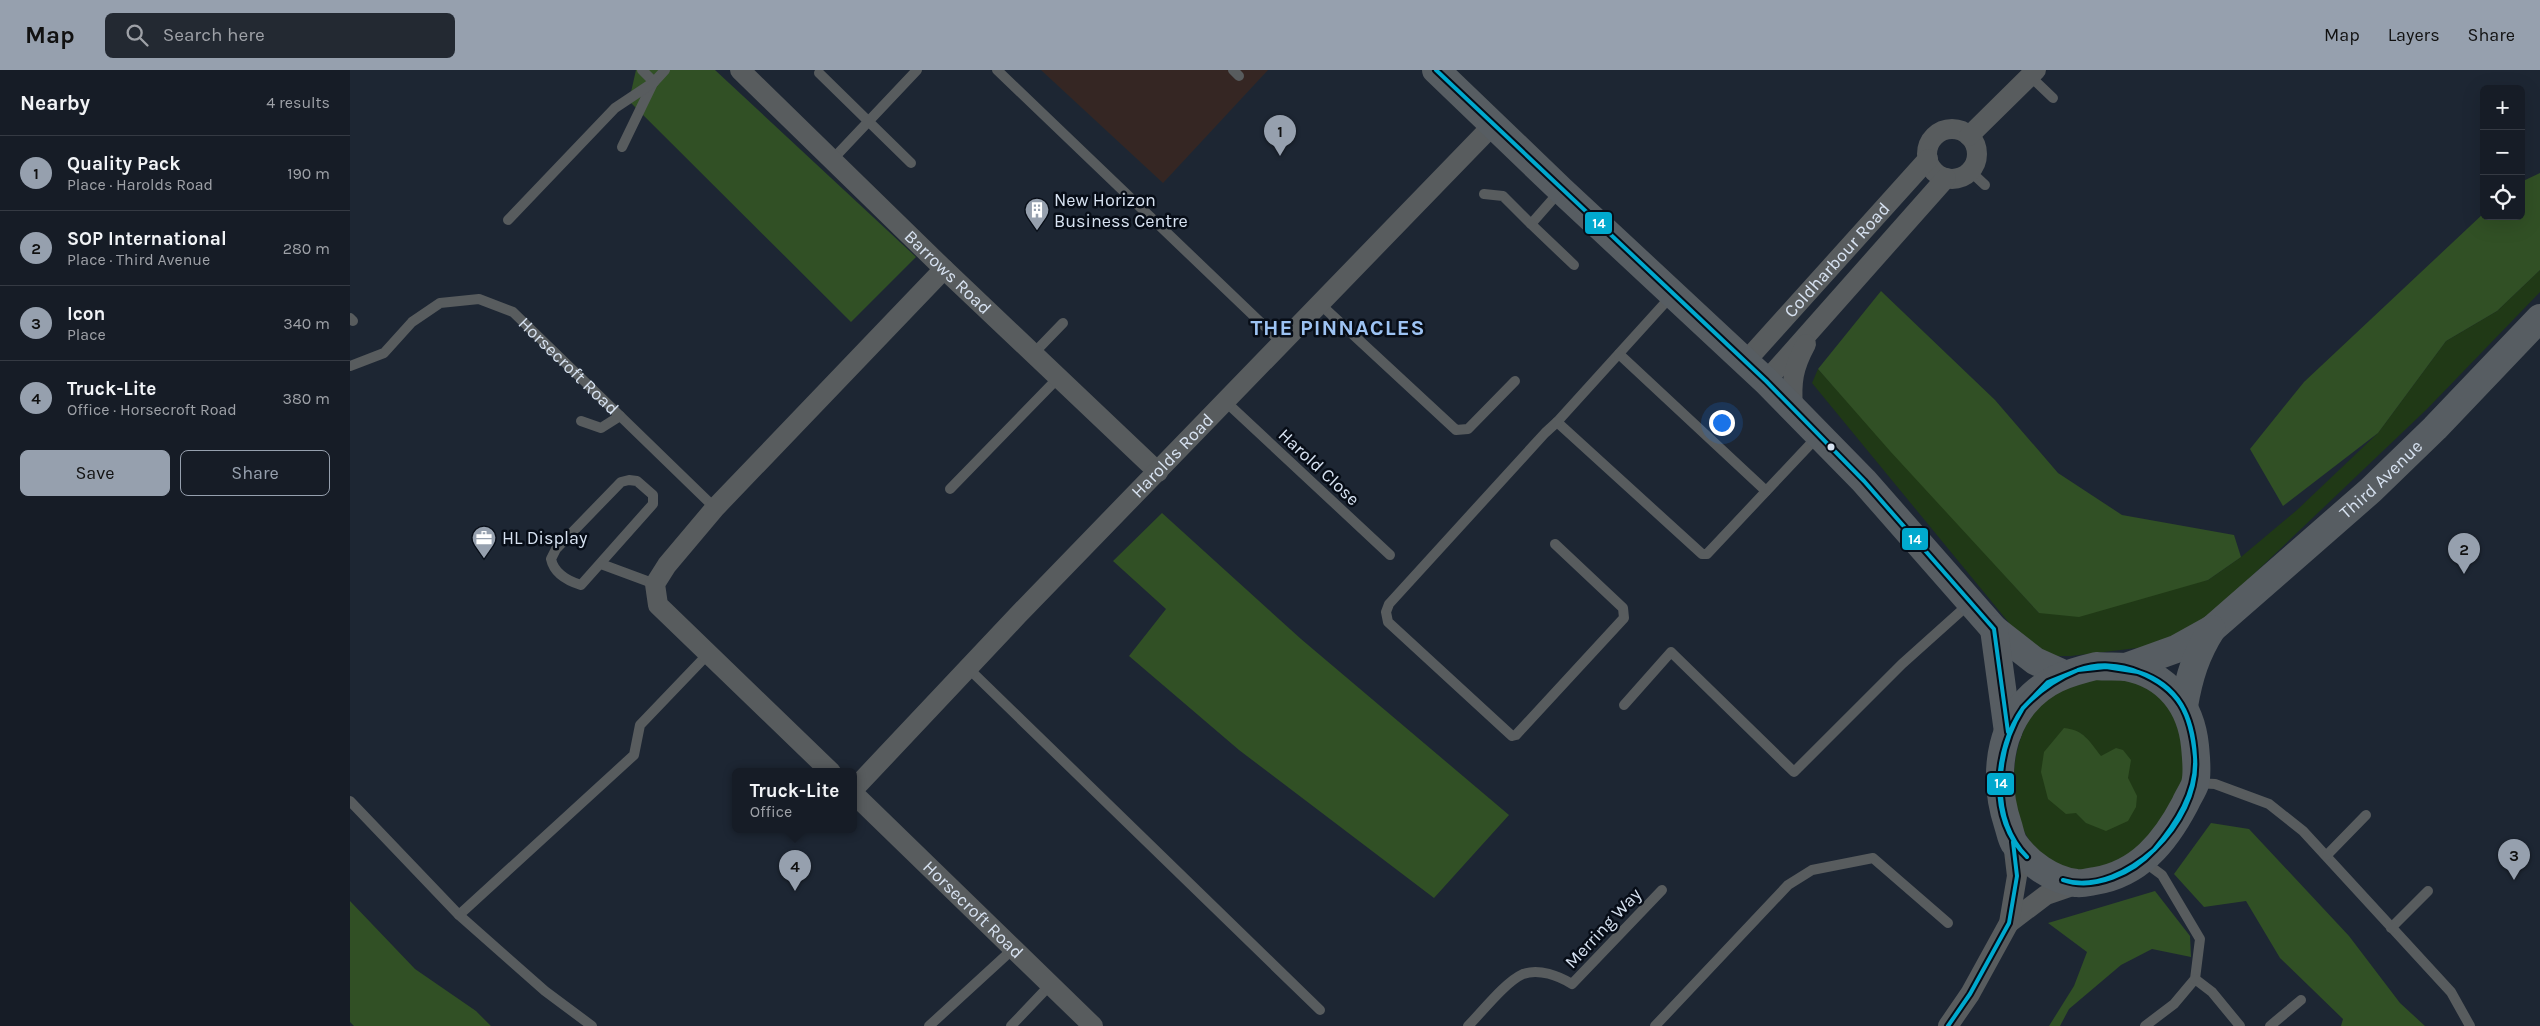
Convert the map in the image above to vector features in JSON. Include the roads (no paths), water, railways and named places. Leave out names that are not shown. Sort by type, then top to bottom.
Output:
[{"type":"main road","points":[[1436,70],[1561,190],[1746,361],[1793,408],[1864,481],[1994,629],[2034,662],[2064,674]]},
{"type":"main road","name":"Third Avenue","points":[[2126,667],[2176,649],[2212,629],[2371,490],[2435,428],[2540,318]]},
{"type":"main road","points":[[1994,629],[2008,732]]},
{"type":"main road","name":"Third Avenue","points":[[2184,706],[2190,672],[2200,648],[2212,629]]},
{"type":"main road","points":[[2096,666],[2126,667],[2151,676],[2173,692],[2184,706],[2192,725],[2196,758],[2195,783],[2163,839],[2143,861],[2124,873],[2106,880],[2078,884],[2059,879],[2029,860],[2013,842],[2001,805],[2001,755],[2008,732],[2024,704],[2040,689],[2064,674],[2096,666]]},
{"type":"street","name":"Barrows Road","points":[[740,70],[944,269],[1158,472]]},
{"type":"street","points":[[1928,159],[1934,171],[1946,178],[1959,178],[1970,171],[1975,164],[1977,149],[1969,136],[2033,73]]},
{"type":"street","name":"Harolds Road","points":[[857,786],[1017,616],[1493,125]]},
{"type":"street","name":"Coldharbour Road","points":[[1746,361],[1928,159],[1929,145],[1938,133],[1954,129],[1969,136]]},
{"type":"street","name":"Coldharbour Road","points":[[1766,381],[1946,178]]},
{"type":"street","points":[[827,768],[658,605],[655,584],[667,565],[715,508],[944,269]]},
{"type":"street","name":"Coldharbour Road","points":[[1793,408],[1791,381],[1798,359],[1819,320]]},
{"type":"street","name":"Horsecroft Road","points":[[857,797],[1093,1026]]},
{"type":"street","points":[[1948,1026],[1970,994],[2008,923],[2017,876],[2013,842]]},
{"type":"street","points":[[2008,923],[2046,895],[2078,884]]},
{"type":"lane","points":[[642,70],[654,82]]},
{"type":"lane","points":[[508,220],[616,108],[654,82],[665,70]]},
{"type":"lane","points":[[832,160],[918,70]]},
{"type":"lane","points":[[997,70],[1282,343]]},
{"type":"lane","points":[[2033,73],[2053,98]]},
{"type":"lane","points":[[819,74],[911,163]]},
{"type":"lane","points":[[622,147],[654,82]]},
{"type":"lane","points":[[1970,171],[1985,185]]},
{"type":"lane","points":[[1531,224],[1561,190]]},
{"type":"lane","points":[[1484,194],[1503,196],[1574,265]]},
{"type":"lane","points":[[1555,544],[1623,608],[1624,618],[1516,735],[1512,736],[1388,622],[1386,612],[1389,604],[1544,433],[1558,422],[1674,293]]},
{"type":"lane","name":"Horsecroft Road","points":[[350,366],[384,353],[412,322],[440,304],[479,299],[513,312],[715,508]]},
{"type":"lane","points":[[1320,304],[1456,430],[1468,429],[1515,381]]},
{"type":"lane","points":[[1033,354],[1063,323]]},
{"type":"lane","points":[[1619,354],[1766,491]]},
{"type":"lane","points":[[950,490],[1058,378]]},
{"type":"lane","name":"Harold Close","points":[[1226,402],[1390,555]]},
{"type":"lane","points":[[581,421],[601,428],[620,416]]},
{"type":"lane","points":[[1558,422],[1702,554],[1707,554],[1819,435]]},
{"type":"lane","points":[[637,481],[653,495],[653,504],[601,564],[581,586],[570,582],[553,567],[551,559],[556,549],[621,482],[637,481]]},
{"type":"lane","points":[[601,564],[655,584]]},
{"type":"lane","points":[[1624,705],[1671,652],[1794,772],[1902,664],[1971,602]]},
{"type":"lane","points":[[459,915],[634,755],[640,725],[708,654]]},
{"type":"lane","points":[[969,669],[1320,1010]]},
{"type":"lane","points":[[2195,783],[2215,784],[2269,804],[2304,830],[2451,992],[2470,1026]]},
{"type":"lane","points":[[350,801],[459,915],[545,991],[592,1026]]},
{"type":"lane","points":[[2326,855],[2366,815]]},
{"type":"lane","points":[[1655,1026],[1788,885],[1812,870],[1873,858],[1948,923]]},
{"type":"lane","points":[[2143,861],[2162,875],[2200,939],[2195,979],[2174,1004],[2145,1026]]},
{"type":"lane","name":"Merring Way","points":[[1468,1026],[1524,974],[1539,972],[1558,976],[1572,984],[1662,890]]},
{"type":"lane","points":[[2391,928],[2428,891]]},
{"type":"lane","points":[[929,1026],[1013,949]]},
{"type":"lane","points":[[2195,979],[2212,992],[2240,1026]]},
{"type":"lane","points":[[1011,1026],[1050,985]]},
{"type":"lane","points":[[2270,1026],[2301,1000]]},
{"type":"place","name":"Quality Pack","points":[[1280,156]]},
{"type":"place","name":"New Horizon Business Centre","points":[[1037,231]]},
{"type":"place","name":"HL Display","points":[[484,559]]},
{"type":"place","name":"SOP International","points":[[2464,574]]},
{"type":"place","name":"Icon","points":[[2514,880]]},
{"type":"place","name":"Truck-Lite","points":[[795,891]]},
{"type":"district","name":"THE PINNACLES","points":[[1338,328]]}]
